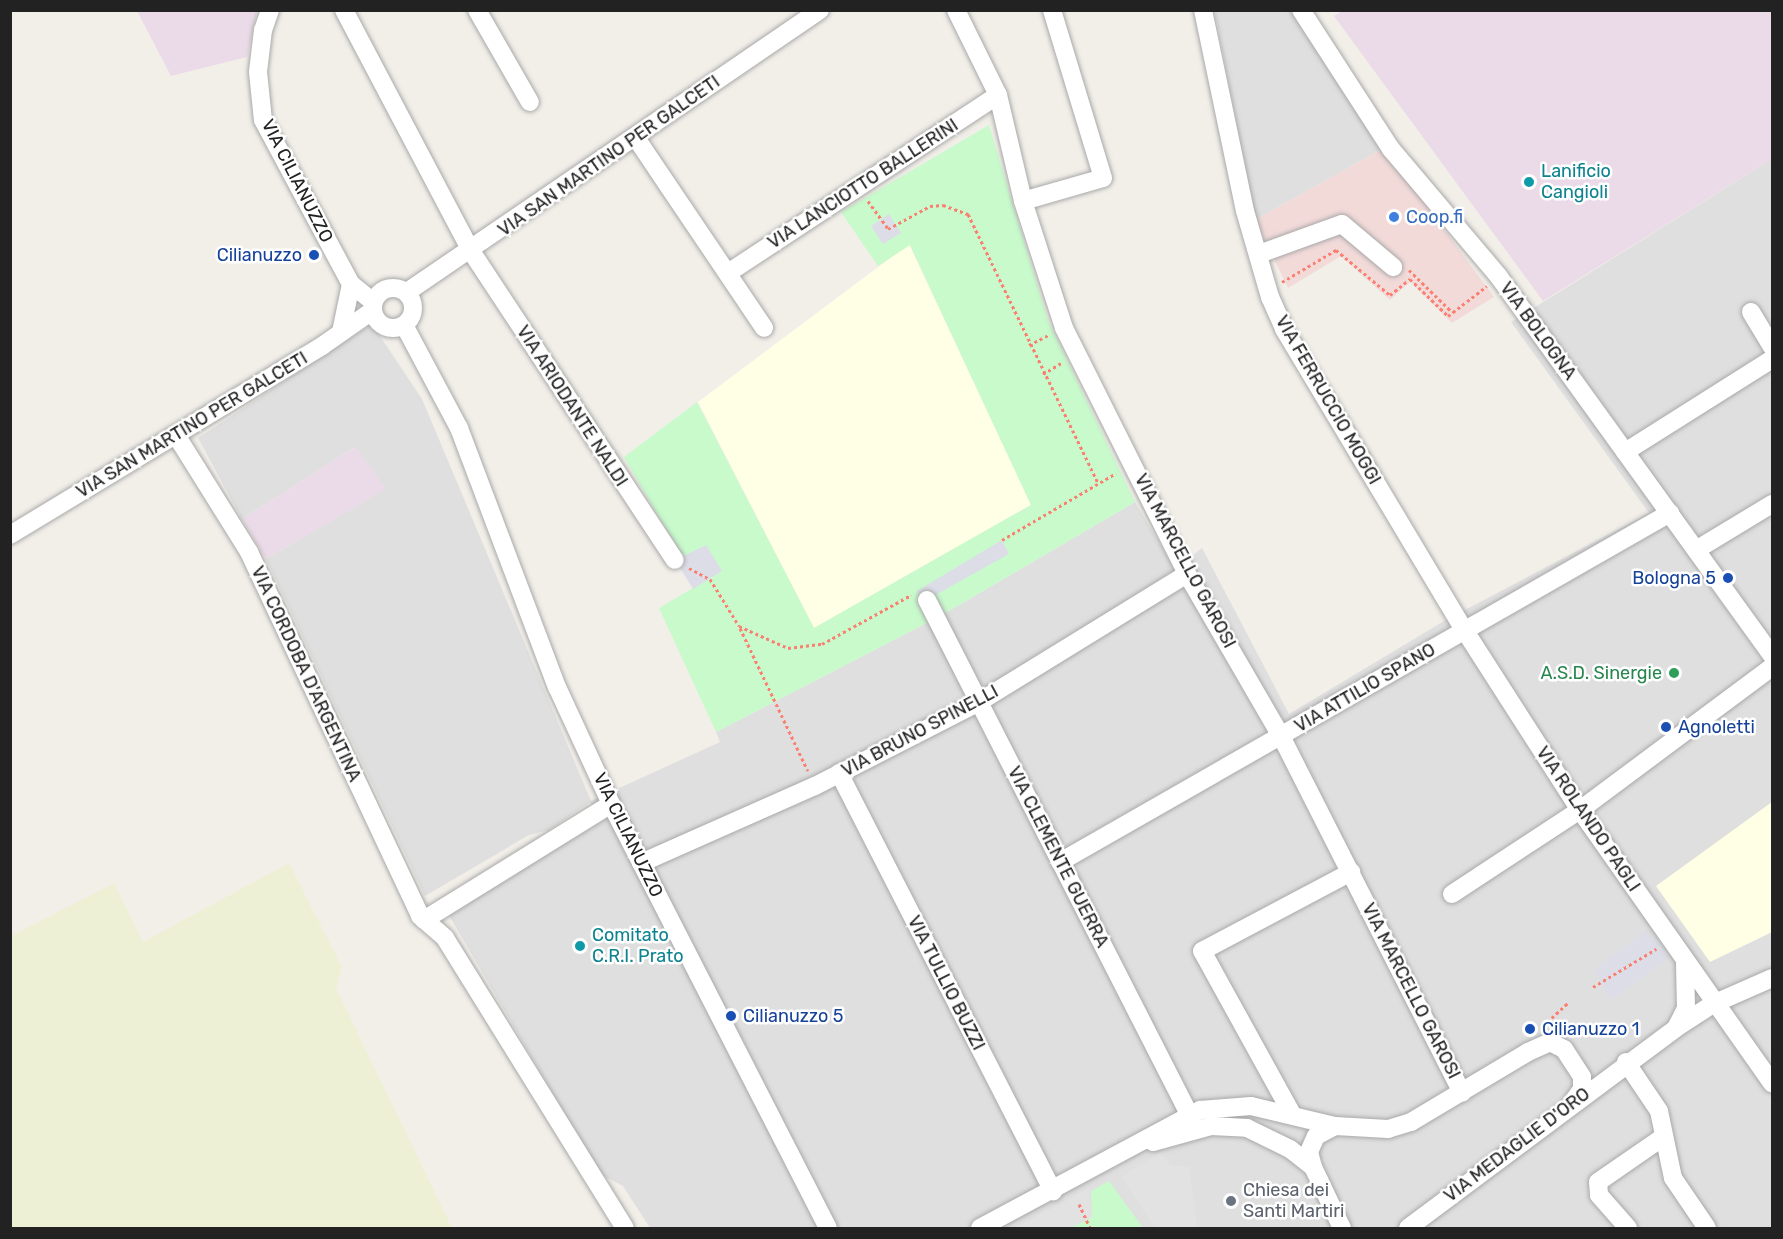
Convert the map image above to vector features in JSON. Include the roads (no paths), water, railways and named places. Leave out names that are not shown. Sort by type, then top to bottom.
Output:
[{"type":"street","name":"VIA CILIANUZZO","points":[[270,10],[263,30],[258,72],[263,120],[351,284],[373,307],[378,322],[397,326],[459,428],[557,687],[611,804],[828,1228]]},
{"type":"street","name":"VIA ARIODANTE NALDI","points":[[344,10],[471,251],[675,560]]},
{"type":"street","points":[[477,10],[530,102]]},
{"type":"street","name":"VIA MARCELLO GAROSI","points":[[956,10],[998,94],[1023,201],[1064,328],[1134,463],[1187,574],[1281,736],[1462,1093]]},
{"type":"street","points":[[1023,201],[1103,178],[1052,10]]},
{"type":"street","name":"VIA FERRUCCIO MOGGI","points":[[1203,10],[1245,211],[1270,297],[1284,330],[1465,631]]},
{"type":"street","name":"VIA SAN MARTINO PER GALCETI","points":[[406,292],[471,251],[636,138],[809,13]]},
{"type":"street","name":"VIA BOLOGNA","points":[[1312,14],[1391,149],[1499,277],[1773,655]]},
{"type":"street","name":"VIA LANCIOTTO BALLERINI","points":[[728,273],[860,189],[998,94]]},
{"type":"street","points":[[636,138],[764,328]]},
{"type":"street","points":[[1259,254],[1342,224],[1393,267]]},
{"type":"street","points":[[341,333],[351,284]]},
{"type":"street","points":[[373,307],[387,288],[406,292],[413,309],[397,326]]},
{"type":"street","name":"VIA SAN MARTINO PER GALCETI","points":[[10,534],[341,333],[373,307]]},
{"type":"street","points":[[1751,312],[1773,347]]},
{"type":"street","points":[[1624,452],[1773,359]]},
{"type":"street","name":"VIA CORDOBA D'ARGENTINA","points":[[176,435],[249,552],[424,920]]},
{"type":"street","points":[[1696,550],[1773,504]]},
{"type":"street","name":"VIA ATTILIO SPANO","points":[[1060,862],[1670,513]]},
{"type":"street","name":"VIA BRUNO SPINELLI","points":[[641,863],[815,786],[979,702],[1187,574]]},
{"type":"street","name":"VIA CLEMENTE GUERRA","points":[[922,596],[979,702],[1189,1114]]},
{"type":"street","name":"VIA ROLANDO PAGLI","points":[[1465,631],[1580,810],[1713,1004],[1773,1083]]},
{"type":"street","points":[[1452,894],[1580,810],[1773,667]]},
{"type":"street","name":"VIA TULLIO BUZZI","points":[[839,773],[1053,1191]]},
{"type":"street","points":[[611,804],[424,920],[445,938],[625,1228]]},
{"type":"street","points":[[1292,1114],[1202,951],[1351,872]]},
{"type":"street","points":[[1676,1028],[1686,1008],[1684,959]]},
{"type":"street","points":[[1713,1004],[1773,978]]},
{"type":"street","name":"VIA MEDAGLIE D'ORO","points":[[1408,1227],[1507,1157],[1572,1103],[1624,1064],[1713,1004]]},
{"type":"street","points":[[980,1228],[1134,1148],[1189,1114],[1226,1106],[1251,1106],[1335,1126],[1377,1131],[1394,1128],[1462,1093],[1545,1043],[1560,1046],[1575,1063],[1583,1084],[1572,1103]]},
{"type":"street","points":[[1575,1063],[1599,1074],[1624,1064],[1659,1111],[1673,1178],[1707,1228]]},
{"type":"street","points":[[1134,1148],[1196,1129],[1227,1125],[1265,1135],[1313,1167]]},
{"type":"street","points":[[1335,1126],[1313,1140],[1309,1152],[1313,1167],[1343,1228]]},
{"type":"street","points":[[1628,1228],[1599,1195],[1598,1182],[1663,1137]]},
{"type":"place","name":"Lanificio Cangioli","points":[[1529,182]]},
{"type":"place","name":"Coop.fi","points":[[1394,217]]},
{"type":"place","name":"Cilianuzzo","points":[[314,255]]},
{"type":"place","name":"Bologna 5","points":[[1728,578]]},
{"type":"place","name":"A.S.D. Sinergie","points":[[1674,673]]},
{"type":"place","name":"Agnoletti","points":[[1666,727]]},
{"type":"place","name":"Comitato C.R.I. Prato","points":[[580,946]]},
{"type":"place","name":"Cilianuzzo 5","points":[[731,1016]]},
{"type":"place","name":"Cilianuzzo 1","points":[[1530,1029]]},
{"type":"place","name":"Chiesa dei Santi Martiri","points":[[1231,1201]]}]
